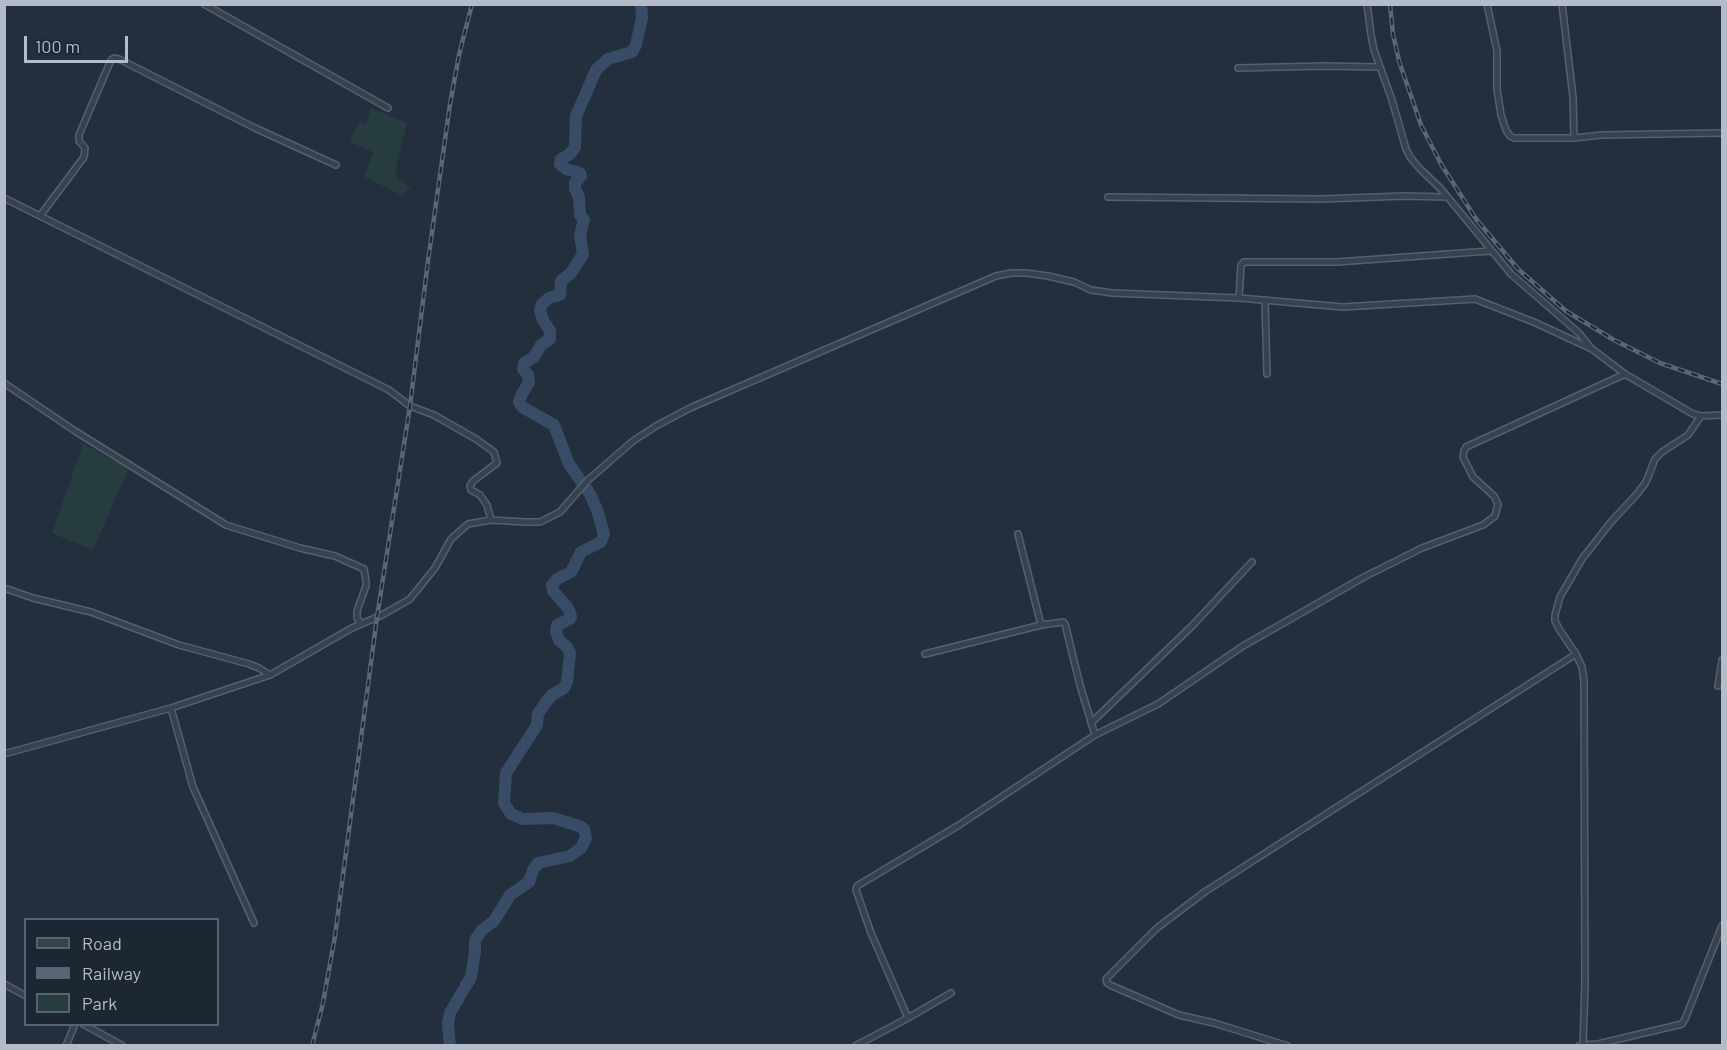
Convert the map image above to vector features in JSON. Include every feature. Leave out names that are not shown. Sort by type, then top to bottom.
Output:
[{"type":"street","points":[[204,4],[388,108]]},
{"type":"street","points":[[1367,4],[1371,35],[1379,67],[1392,100],[1406,149],[1420,170],[1434,182],[1511,274],[1579,333],[1592,349]]},
{"type":"street","points":[[1487,4],[1497,51],[1497,89],[1506,130],[1514,138],[1722,133]]},
{"type":"street","points":[[1562,4],[1574,97],[1574,138]]},
{"type":"street","points":[[40,216],[84,157],[85,148],[79,141],[79,135],[111,60],[114,58],[255,128],[336,165]]},
{"type":"street","points":[[1238,68],[1379,67]]},
{"type":"street","points":[[1108,197],[1322,199],[1446,197]]},
{"type":"street","points":[[4,198],[389,390],[410,406],[434,415],[476,439],[494,452],[497,463],[473,481],[470,486],[471,490],[480,495],[487,505],[490,520]]},
{"type":"street","points":[[1239,298],[1241,265],[1244,262],[1337,262],[1490,251]]},
{"type":"street","points":[[4,754],[171,708],[270,675],[410,599],[435,568],[451,539],[468,524],[490,520],[540,522],[560,512],[587,481],[633,441],[690,408],[996,276],[1011,273],[1026,273],[1074,282],[1091,290],[1112,293],[1239,298],[1343,307],[1475,299],[1536,323],[1592,349],[1625,374],[1693,414],[1722,415]]},
{"type":"street","points":[[1265,300],[1267,375]]},
{"type":"street","points":[[908,1018],[871,933],[856,888],[958,825],[1095,735],[1158,704],[1242,646],[1364,577],[1422,548],[1483,525],[1495,516],[1498,504],[1494,496],[1473,477],[1463,457],[1466,447],[1625,374]]},
{"type":"street","points":[[4,383],[75,431],[226,525],[300,548],[335,556],[364,569],[366,580],[357,611],[357,618],[361,624]]},
{"type":"street","points":[[1701,416],[1688,435],[1655,459],[1646,482],[1582,559],[1560,597],[1555,621],[1582,666],[1584,681],[1586,914],[1581,1045],[1598,1044],[1682,1024],[1722,926]]},
{"type":"street","points":[[1018,534],[1041,625]]},
{"type":"street","points":[[1091,723],[1192,626],[1252,562]]},
{"type":"street","points":[[4,588],[33,598],[90,612],[179,645],[242,662],[270,675]]},
{"type":"street","points":[[925,654],[1060,621],[1065,624],[1095,735]]},
{"type":"street","points":[[1288,1046],[1179,1014],[1107,983],[1106,979],[1157,928],[1206,891],[1576,654]]},
{"type":"street","points":[[1718,686],[1722,660]]},
{"type":"street","points":[[171,708],[193,787],[254,923]]},
{"type":"street","points":[[4,984],[24,995]]},
{"type":"street","points":[[855,1046],[951,993]]},
{"type":"street","points":[[66,1046],[74,1026]]},
{"type":"street","points":[[87,1026],[123,1046]]},
{"type":"green space","points":[[371,108],[407,123],[396,166],[397,178],[411,188],[401,195],[364,177],[373,152],[350,142],[359,122],[366,124]]},
{"type":"green space","points":[[83,444],[129,468],[93,550],[52,533]]},
{"type":"waterway","points":[[450,1046],[448,1023],[450,1013],[471,977],[475,940],[482,930],[494,921],[510,895],[529,882],[538,863],[570,856],[581,848],[586,838],[584,829],[579,826],[553,818],[523,819],[511,814],[504,803],[506,773],[537,725],[538,714],[546,702],[552,695],[564,688],[567,682],[570,653],[559,640],[556,632],[557,625],[570,619],[571,616],[568,608],[553,591],[552,585],[557,579],[571,572],[581,552],[601,542],[604,534],[590,494],[569,464],[554,425],[522,407],[519,402],[529,382],[528,375],[523,369],[524,363],[534,357],[541,345],[550,339],[550,331],[540,310],[542,304],[549,298],[560,295],[561,281],[571,273],[583,254],[580,235],[584,220],[580,215],[579,197],[575,189],[575,183],[581,176],[580,173],[566,169],[560,164],[561,159],[570,154],[575,147],[576,116],[596,70],[608,59],[632,52],[636,45],[642,18],[641,4]]},
{"type":"railway","points":[[312,1046],[323,1003],[335,936],[377,617],[410,406],[450,104],[472,4]]},
{"type":"railway","points":[[1390,4],[1399,61],[1421,125],[1441,164],[1476,219],[1518,269],[1566,311],[1614,340],[1660,363],[1722,384]]}]
